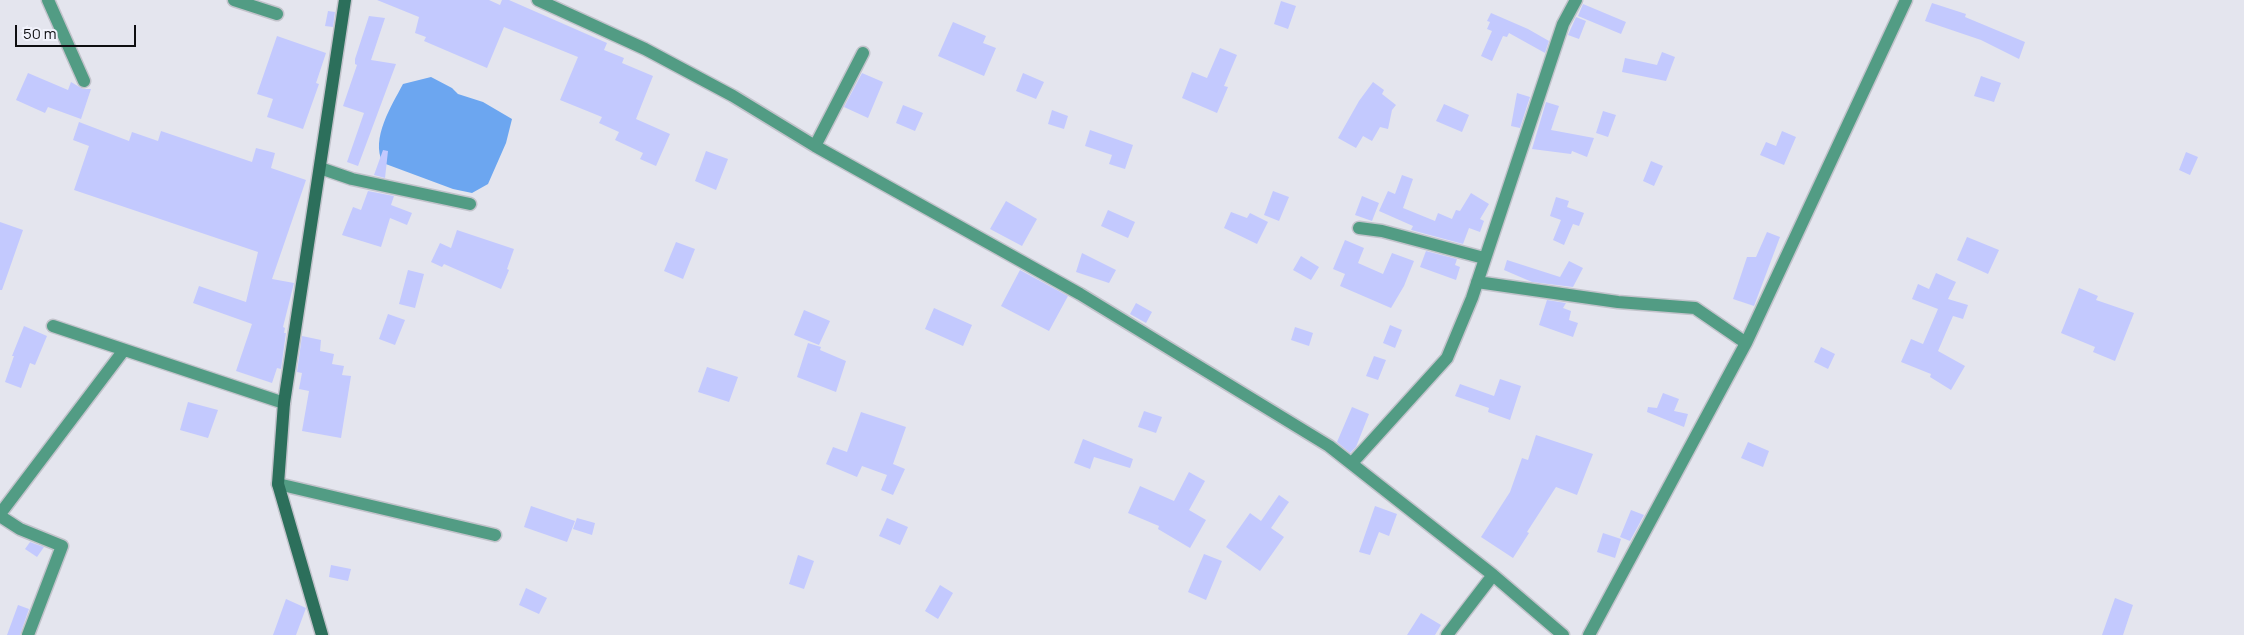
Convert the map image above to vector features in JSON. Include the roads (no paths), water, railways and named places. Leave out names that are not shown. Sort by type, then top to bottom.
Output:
[{"type":"main road","points":[[322,635],[278,484],[284,403],[345,0]]},
{"type":"street","points":[[48,0],[84,81]]},
{"type":"street","points":[[234,0],[277,14]]},
{"type":"street","points":[[538,0],[645,49],[733,96],[815,146],[1080,294],[1329,446],[1493,575],[1563,635]]},
{"type":"street","points":[[1352,463],[1447,358],[1477,282],[1563,24],[1576,0]]},
{"type":"street","points":[[1589,635],[1746,343],[1906,0]]},
{"type":"street","points":[[815,146],[863,53]]},
{"type":"street","points":[[320,168],[352,179],[470,204]]},
{"type":"street","points":[[1359,228],[1382,231],[1484,258]]},
{"type":"street","points":[[1477,282],[1618,302],[1695,308],[1746,343]]},
{"type":"street","points":[[53,326],[284,403]]},
{"type":"street","points":[[28,635],[62,546],[20,529],[0,515],[124,350]]},
{"type":"street","points":[[278,484],[495,534]]},
{"type":"street","points":[[1447,635],[1493,575]]},
{"type":"water","points":[[431,77],[452,88],[458,94],[483,102],[512,119],[506,143],[488,184],[472,193],[453,189],[383,163],[379,143],[381,133],[388,112],[403,84]]}]
